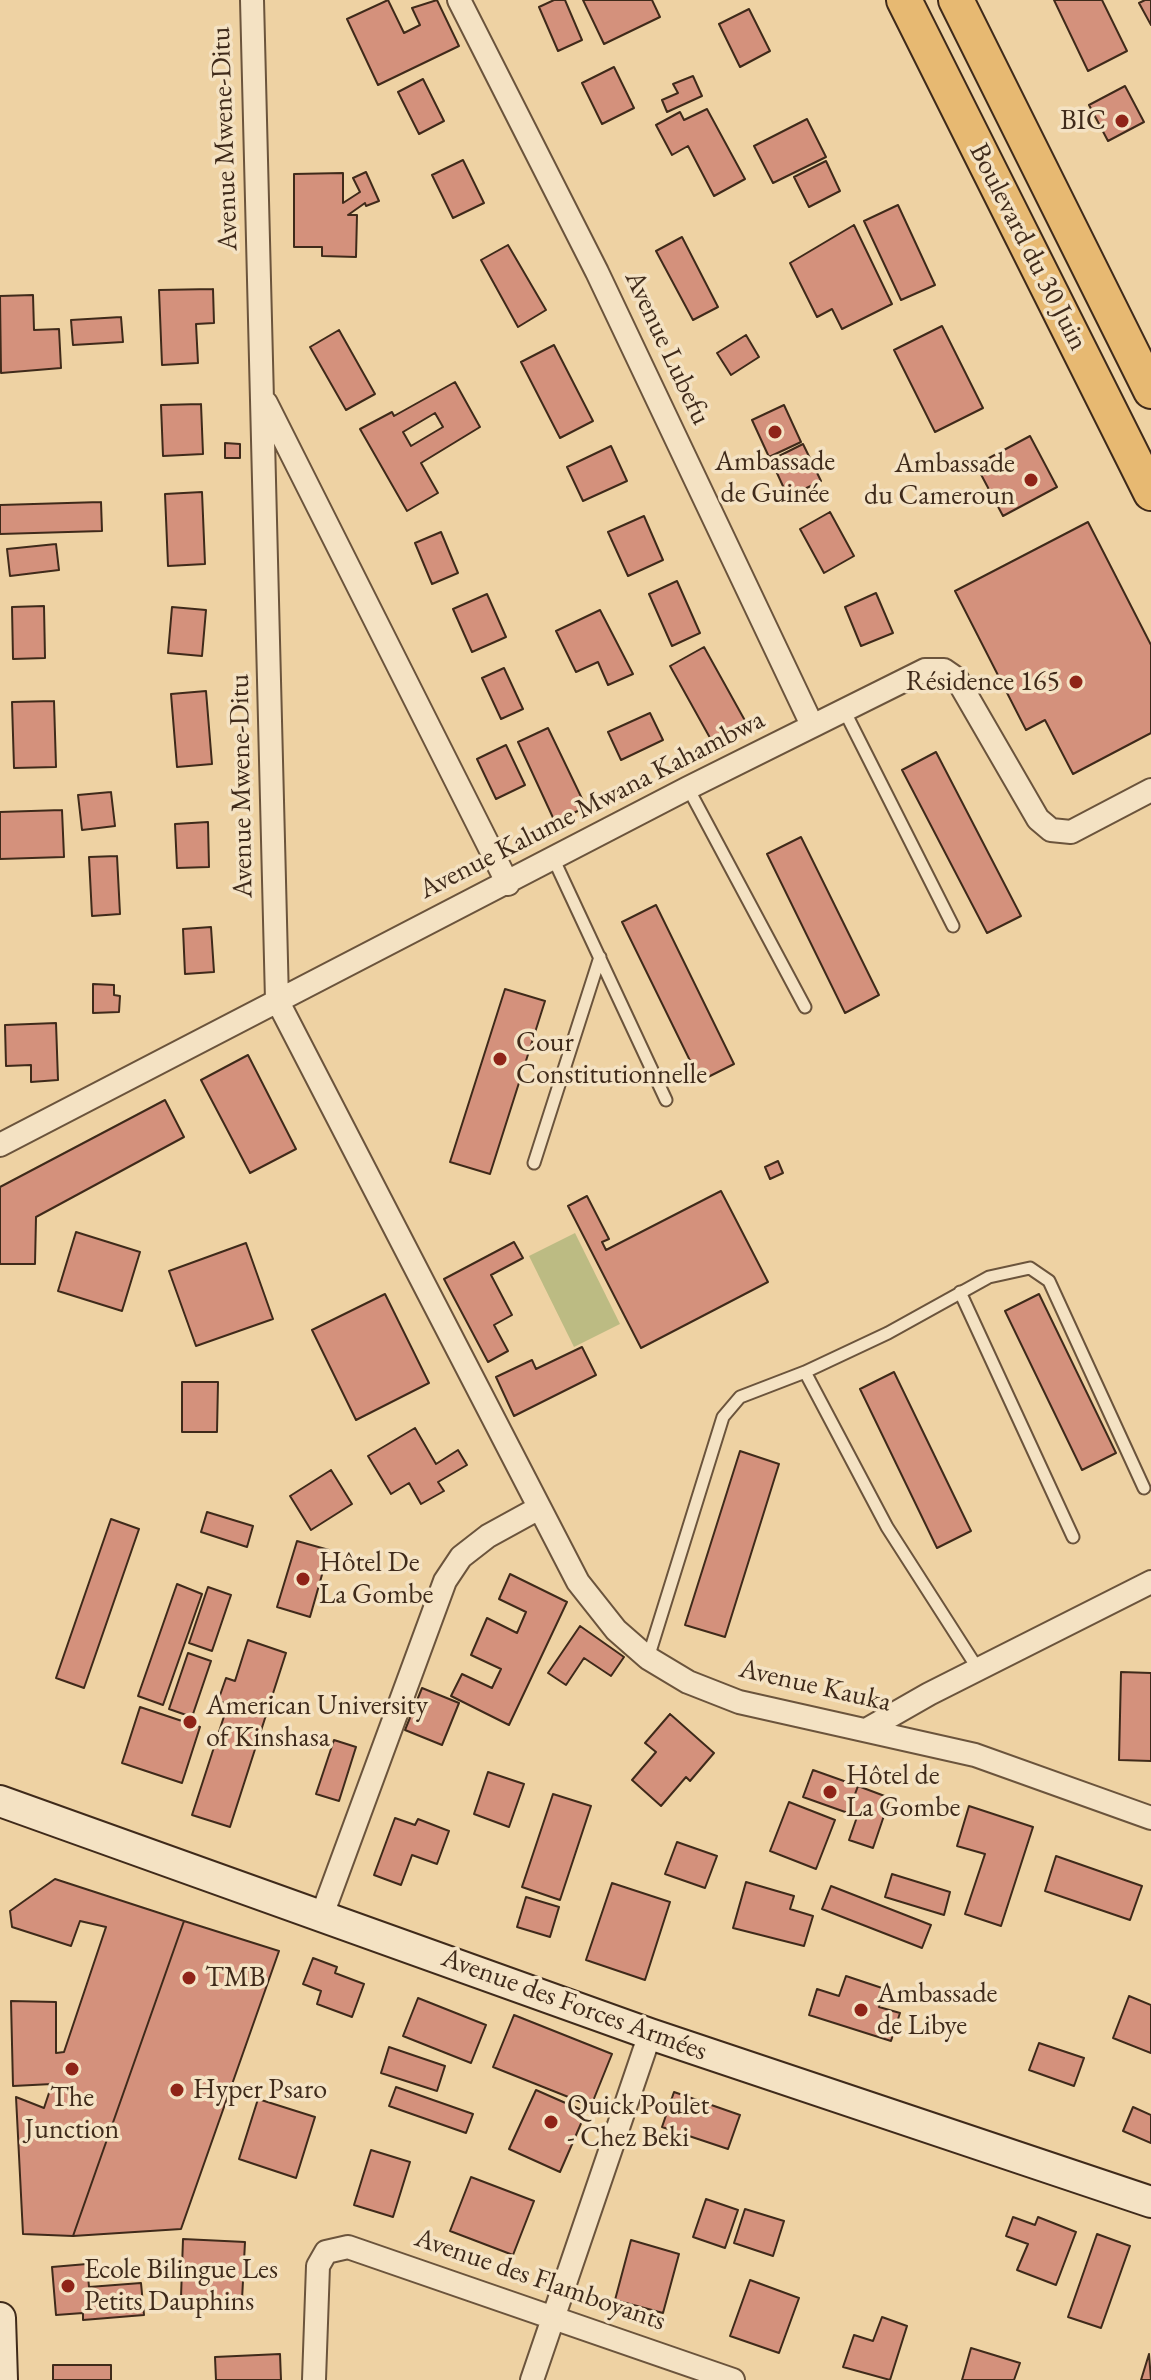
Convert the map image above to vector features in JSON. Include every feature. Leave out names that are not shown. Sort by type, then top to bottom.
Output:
[{"type":"main road","name":"Boulevard du 30 Juin","points":[[904,0],[1151,493]]},
{"type":"main road","name":"Boulevard du 30 Juin","points":[[956,0],[1151,391]]},
{"type":"street","name":"Avenue Mwene-Ditu","points":[[252,0],[277,1000],[539,1508]]},
{"type":"street","name":"Avenue Lubefu","points":[[459,0],[597,272],[812,725]]},
{"type":"street","points":[[262,395],[508,884]]},
{"type":"street","name":"Avenue Kalume Mwana Kahambwa","points":[[0,1145],[688,788],[925,670],[944,670],[957,679],[1038,819],[1051,830],[1071,832],[1151,790]]},
{"type":"street","points":[[322,1915],[445,1581],[461,1557],[488,1536],[539,1508]]},
{"type":"street","name":"Avenue Kauka","points":[[539,1508],[578,1582],[616,1630],[648,1658],[688,1682],[739,1702],[975,1755],[1151,1818]]},
{"type":"street","points":[[866,1730],[978,1669],[1151,1582]]},
{"type":"street","name":"Avenue des Forces Armées","points":[[0,1801],[650,2034],[1151,2202]]},
{"type":"street","points":[[532,2380],[650,2034]]},
{"type":"street","name":"Avenue des Flamboyants","points":[[314,2380],[318,2266],[326,2252],[348,2247],[365,2250],[733,2380]]},
{"type":"street","points":[[0,2318],[2,2380]]},
{"type":"lane","points":[[844,710],[953,926]]},
{"type":"lane","points":[[688,788],[805,1007]]},
{"type":"lane","points":[[554,860],[666,1100]]},
{"type":"lane","points":[[534,1163],[600,957]]},
{"type":"lane","points":[[648,1658],[723,1417],[740,1397],[805,1372],[888,1333],[989,1277],[1030,1268],[1049,1281],[1144,1488]]},
{"type":"lane","points":[[960,1292],[1073,1537]]},
{"type":"lane","points":[[805,1372],[887,1527],[978,1669]]},
{"type":"shaded area","points":[[575,1233],[620,1324],[574,1347],[529,1256]]},
{"type":"building","points":[[388,0],[404,33],[420,25],[412,8],[437,0],[459,46],[378,85],[347,19]]},
{"type":"building","points":[[554,0],[565,0],[582,40],[558,51],[539,7]]},
{"type":"building","points":[[583,0],[652,0],[660,17],[604,44]]},
{"type":"building","points":[[1054,0],[1102,0],[1127,51],[1088,71]]},
{"type":"building","points":[[1151,0],[1151,25],[1139,3]]},
{"type":"building","points":[[749,9],[770,51],[740,67],[719,24]]},
{"type":"building","points":[[614,67],[634,108],[602,124],[582,83]]},
{"type":"building","points":[[693,76],[702,96],[667,112],[662,100],[678,93],[673,84]]},
{"type":"building","points":[[423,79],[444,121],[419,134],[398,92]]},
{"type":"building","points":[[1125,86],[1144,122],[1108,141],[1089,105]]},
{"type":"building","points":[[707,109],[745,179],[714,196],[688,146],[672,155],[656,125],[680,112],[684,120]]},
{"type":"building","points":[[807,119],[826,157],[773,183],[754,146]]},
{"type":"building","points":[[463,160],[484,203],[453,218],[432,175]]},
{"type":"building","points":[[826,161],[840,191],[809,207],[794,177]]},
{"type":"building","points":[[366,172],[379,201],[366,206],[365,203],[348,215],[357,215],[356,257],[322,256],[322,247],[294,247],[294,174],[343,173],[343,203],[360,192],[353,178]]},
{"type":"building","points":[[898,205],[935,285],[901,300],[864,221]]},
{"type":"building","points":[[854,225],[892,304],[842,329],[832,309],[817,317],[790,263]]},
{"type":"building","points":[[682,237],[718,307],[693,320],[656,251]]},
{"type":"building","points":[[508,245],[546,310],[518,327],[481,260]]},
{"type":"building","points":[[213,289],[214,323],[196,324],[198,363],[162,365],[159,290]]},
{"type":"building","points":[[33,295],[34,330],[59,329],[61,368],[1,373],[0,296]]},
{"type":"building","points":[[121,317],[123,342],[73,345],[71,320]]},
{"type":"building","points":[[942,326],[983,408],[935,432],[894,350]]},
{"type":"building","points":[[339,330],[375,394],[346,410],[310,347]]},
{"type":"building","points":[[746,335],[759,357],[731,375],[717,353]]},
{"type":"building","points":[[554,345],[593,421],[560,438],[521,362]]},
{"type":"building","points":[[455,382],[480,427],[421,463],[438,493],[407,511],[360,429],[392,412],[394,416]],"holes":[[[435,413],[443,427],[411,446],[403,432]]]},
{"type":"building","points":[[201,404],[203,454],[163,456],[161,405]]},
{"type":"building","points":[[784,405],[801,442],[769,457],[752,420]]},
{"type":"building","points":[[1030,436],[1057,487],[1003,516],[976,465]]},
{"type":"building","points":[[225,443],[240,444],[240,458],[225,458]]},
{"type":"building","points":[[803,444],[821,481],[788,497],[771,460]]},
{"type":"building","points":[[611,446],[627,481],[583,501],[567,467]]},
{"type":"building","points":[[202,492],[205,564],[168,566],[165,494]]},
{"type":"building","points":[[101,502],[102,531],[0,534],[0,505]]},
{"type":"building","points":[[830,512],[854,556],[824,573],[800,529]]},
{"type":"building","points":[[644,516],[663,560],[628,576],[608,532]]},
{"type":"building","name":"Résidence 165","points":[[1088,522],[1151,645],[1151,733],[1073,774],[1045,720],[1026,730],[955,591]]},
{"type":"building","points":[[441,532],[458,573],[432,584],[415,543]]},
{"type":"building","points":[[56,544],[59,570],[10,576],[7,549]]},
{"type":"building","points":[[677,581],[700,633],[672,646],[649,594]]},
{"type":"building","points":[[876,593],[893,633],[861,646],[845,607]]},
{"type":"building","points":[[487,594],[506,637],[472,652],[453,609]]},
{"type":"building","points":[[44,606],[45,658],[13,659],[12,607]]},
{"type":"building","points":[[172,607],[206,610],[202,656],[168,653]]},
{"type":"building","points":[[600,610],[633,674],[608,685],[598,662],[576,672],[556,631]]},
{"type":"building","points":[[704,647],[748,726],[714,745],[670,666]]},
{"type":"building","points":[[504,668],[523,709],[501,719],[482,678]]},
{"type":"building","points":[[206,691],[212,764],[177,767],[171,694]]},
{"type":"building","points":[[54,701],[56,767],[14,768],[12,702]]},
{"type":"building","points":[[650,713],[663,740],[621,760],[608,732]]},
{"type":"building","points":[[548,728],[586,807],[555,822],[518,742]]},
{"type":"building","points":[[506,745],[525,785],[496,799],[477,759]]},
{"type":"building","points":[[936,752],[1021,916],[987,933],[902,770]]},
{"type":"building","points":[[111,792],[115,826],[82,830],[78,795]]},
{"type":"building","points":[[62,810],[64,857],[0,859],[0,812]]},
{"type":"building","points":[[208,822],[209,867],[177,868],[175,824]]},
{"type":"building","points":[[801,837],[879,995],[845,1013],[767,854]]},
{"type":"building","points":[[117,856],[120,914],[92,916],[89,857]]},
{"type":"building","points":[[656,905],[734,1064],[700,1081],[622,922]]},
{"type":"building","points":[[211,927],[214,972],[185,974],[183,929]]},
{"type":"building","points":[[93,984],[114,985],[114,995],[120,996],[119,1012],[93,1013]]},
{"type":"building","points":[[505,989],[545,1001],[490,1174],[450,1162]]},
{"type":"building","points":[[56,1023],[58,1080],[31,1082],[31,1065],[6,1066],[5,1025]]},
{"type":"building","points":[[248,1055],[296,1149],[250,1173],[201,1080]]},
{"type":"building","points":[[165,1100],[184,1137],[36,1217],[35,1264],[0,1264],[0,1187]]},
{"type":"building","points":[[778,1161],[783,1173],[770,1179],[765,1167]]},
{"type":"building","points":[[721,1191],[768,1282],[641,1348],[568,1206],[587,1196],[609,1239],[602,1242],[606,1250]]},
{"type":"building","points":[[76,1232],[140,1252],[122,1311],[58,1291]]},
{"type":"building","points":[[514,1242],[523,1258],[491,1275],[512,1315],[494,1325],[508,1351],[488,1362],[444,1279]]},
{"type":"building","points":[[246,1243],[273,1319],[196,1346],[169,1271]]},
{"type":"building","points":[[385,1294],[429,1383],[356,1420],[312,1330]]},
{"type":"building","points":[[1039,1294],[1116,1453],[1082,1470],[1005,1311]]},
{"type":"building","points":[[582,1347],[596,1375],[514,1416],[496,1377],[532,1360],[536,1369]]},
{"type":"building","points":[[894,1372],[971,1531],[937,1548],[860,1389]]},
{"type":"building","points":[[182,1382],[218,1382],[217,1432],[182,1432]]},
{"type":"building","points":[[415,1428],[436,1464],[458,1450],[467,1465],[438,1482],[444,1491],[421,1504],[409,1483],[391,1494],[368,1456]]},
{"type":"building","points":[[740,1451],[779,1464],[725,1637],[685,1625]]},
{"type":"building","points":[[331,1470],[352,1504],[311,1530],[290,1496]]},
{"type":"building","points":[[207,1512],[253,1526],[247,1547],[201,1532]]},
{"type":"building","points":[[111,1519],[139,1529],[84,1688],[56,1678]]},
{"type":"building","name":"Hôtel De La Gombe","points":[[297,1541],[329,1550],[310,1617],[277,1607]]},
{"type":"building","points":[[510,1574],[567,1602],[509,1725],[451,1696],[462,1674],[492,1688],[501,1669],[471,1655],[487,1618],[517,1633],[526,1612],[499,1599]]},
{"type":"building","points":[[177,1584],[202,1594],[163,1705],[138,1696]]},
{"type":"building","points":[[208,1587],[231,1595],[212,1651],[189,1643]]},
{"type":"building","points":[[580,1626],[624,1657],[611,1676],[584,1658],[566,1685],[548,1673]]},
{"type":"building","points":[[248,1640],[286,1653],[230,1827],[192,1815],[228,1704],[218,1701],[226,1678],[235,1681]]},
{"type":"building","points":[[188,1653],[211,1661],[192,1717],[169,1709]]},
{"type":"building","points":[[1121,1672],[1151,1673],[1151,1761],[1119,1760]]},
{"type":"building","points":[[422,1688],[459,1703],[442,1745],[405,1730]]},
{"type":"building","points":[[140,1707],[200,1727],[182,1783],[122,1763]]},
{"type":"building","points":[[670,1714],[714,1753],[690,1781],[686,1777],[661,1806],[632,1780],[656,1752],[645,1743]]},
{"type":"building","points":[[334,1740],[356,1747],[339,1801],[316,1794]]},
{"type":"building","points":[[813,1770],[858,1786],[848,1813],[803,1797]]},
{"type":"building","points":[[488,1772],[524,1784],[509,1827],[474,1814]]},
{"type":"building","points":[[858,1786],[890,1798],[873,1848],[849,1840],[857,1817],[848,1813]]},
{"type":"building","points":[[553,1794],[591,1806],[560,1900],[522,1887]]},
{"type":"building","points":[[789,1802],[835,1820],[816,1869],[770,1851]]},
{"type":"building","points":[[969,1806],[1033,1827],[1001,1926],[965,1914],[985,1854],[957,1846]]},
{"type":"building","points":[[395,1818],[415,1825],[418,1819],[449,1831],[437,1864],[412,1855],[401,1885],[374,1875]]},
{"type":"building","points":[[677,1842],[717,1856],[705,1888],[665,1874]]},
{"type":"building","points":[[1056,1856],[1142,1886],[1130,1920],[1045,1891]]},
{"type":"building","points":[[892,1874],[950,1892],[944,1915],[885,1897]]},
{"type":"building","name":"The Junction","points":[[55,1879],[184,1921],[73,2236],[23,2234],[16,2097],[44,2108],[52,2084],[13,2086],[11,2001],[56,2002],[56,2053],[64,2052],[106,1927],[80,1921],[71,1946],[12,1927],[10,1911]]},
{"type":"building","points":[[746,1882],[794,1896],[790,1909],[813,1916],[804,1946],[733,1928]]},
{"type":"building","points":[[612,1883],[670,1902],[645,1980],[586,1960]]},
{"type":"building","points":[[831,1886],[931,1925],[922,1948],[822,1909]]},
{"type":"building","points":[[526,1897],[559,1907],[550,1937],[517,1927]]},
{"type":"building","name":"Hyper Psaro","points":[[184,1921],[279,1951],[181,2229],[73,2236]]},
{"type":"building","points":[[313,1958],[337,1967],[335,1973],[364,1984],[352,2017],[317,2004],[321,1991],[303,1984]]},
{"type":"building","points":[[846,1976],[885,1989],[879,2007],[900,2013],[891,2041],[809,2015],[817,1989],[839,1996]]},
{"type":"building","points":[[1129,1996],[1151,2005],[1151,2053],[1113,2038]]},
{"type":"building","points":[[418,1998],[486,2025],[471,2063],[403,2036]]},
{"type":"building","points":[[514,2015],[612,2054],[591,2106],[493,2067]]},
{"type":"building","points":[[1039,2043],[1084,2058],[1074,2086],[1029,2070]]},
{"type":"building","points":[[389,2047],[445,2066],[437,2091],[381,2073]]},
{"type":"building","points":[[396,2087],[473,2114],[466,2133],[389,2106]]},
{"type":"building","points":[[536,2090],[586,2112],[560,2172],[509,2149]]},
{"type":"building","points":[[674,2092],[740,2115],[728,2149],[662,2127]]},
{"type":"building","points":[[258,2099],[315,2117],[296,2178],[239,2159]]},
{"type":"building","points":[[1133,2107],[1151,2115],[1151,2143],[1123,2131]]},
{"type":"building","points":[[371,2150],[410,2162],[393,2217],[354,2205]]},
{"type":"building","points":[[471,2177],[534,2201],[513,2255],[450,2231]]},
{"type":"building","points":[[706,2199],[738,2210],[725,2248],[693,2237]]},
{"type":"building","points":[[745,2209],[784,2221],[773,2256],[734,2243]]},
{"type":"building","points":[[1013,2217],[1035,2225],[1038,2217],[1076,2232],[1056,2285],[1017,2270],[1028,2244],[1006,2236]]},
{"type":"building","points":[[1097,2234],[1130,2246],[1101,2328],[1068,2317]]},
{"type":"building","points":[[183,2239],[245,2242],[242,2300],[181,2297]]},
{"type":"building","points":[[631,2240],[679,2254],[663,2313],[615,2300]]},
{"type":"building","points":[[87,2264],[89,2287],[141,2283],[144,2315],[83,2320],[83,2313],[56,2315],[52,2267]]},
{"type":"building","points":[[750,2280],[799,2298],[779,2353],[730,2336]]},
{"type":"building","points":[[882,2317],[907,2326],[890,2380],[843,2367],[854,2335],[873,2341]]},
{"type":"building","points":[[971,2348],[1020,2363],[1014,2380],[962,2380]]},
{"type":"building","points":[[280,2354],[281,2380],[216,2380],[215,2357]]},
{"type":"building","points":[[1149,2354],[1151,2380],[1141,2380]]},
{"type":"building","points":[[53,2365],[111,2365],[111,2380],[53,2380]]},
{"type":"place","name":"BIC","points":[[1122,121]]},
{"type":"place","name":"Ambassade de Guinée","points":[[775,432]]},
{"type":"place","name":"Ambassade du Cameroun","points":[[1031,480]]},
{"type":"place","name":"Résidence 165","points":[[1076,682]]},
{"type":"place","name":"Cour Constitutionnelle","points":[[500,1059]]},
{"type":"place","name":"Hôtel De La Gombe","points":[[303,1579]]},
{"type":"place","name":"American University of Kinshasa","points":[[190,1722]]},
{"type":"place","name":"Hôtel de La Gombe","points":[[830,1792]]},
{"type":"place","name":"TMB","points":[[189,1978]]},
{"type":"place","name":"Ambassade de Libye","points":[[861,2010]]},
{"type":"place","name":"The Junction","points":[[72,2069]]},
{"type":"place","name":"Hyper Psaro","points":[[177,2090]]},
{"type":"place","name":"Quick Poulet - Chez Beki","points":[[551,2122]]},
{"type":"place","name":"Ecole Bilingue Les Petits Dauphins","points":[[68,2286]]}]
